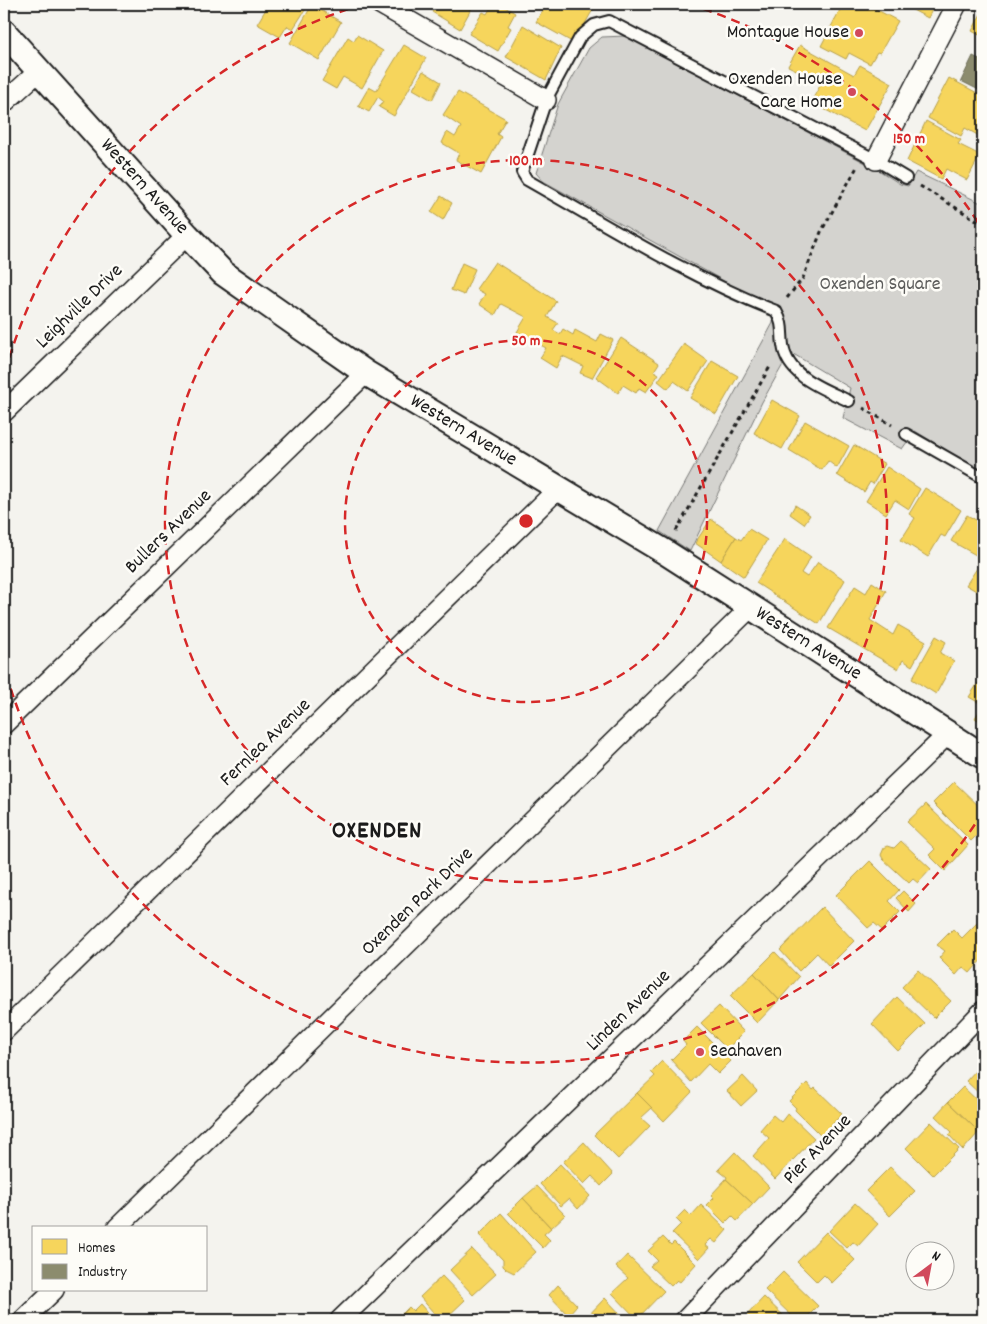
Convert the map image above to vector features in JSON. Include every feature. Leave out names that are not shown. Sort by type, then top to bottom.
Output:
[{"type":"street","points":[[380,4],[546,100]]},
{"type":"street","points":[[876,160],[957,4]]},
{"type":"street","name":"Western Avenue","points":[[4,32],[223,273],[366,373],[665,552],[983,756]]},
{"type":"street","points":[[4,103],[39,71]]},
{"type":"street","name":"Leighville Drive","points":[[4,412],[187,235]]},
{"type":"street","name":"Bullers Avenue","points":[[4,724],[366,373]]},
{"type":"street","name":"Fernlea Avenue","points":[[4,1031],[559,488]]},
{"type":"street","name":"Oxenden Park Drive","points":[[120,1226],[750,608]]},
{"type":"street","name":"Linden Avenue","points":[[340,1320],[948,734]]},
{"type":"street","name":"Pier Avenue","points":[[685,1320],[983,1011]]},
{"type":"street","points":[[23,1320],[52,1292]]},
{"type":"lane","points":[[850,400],[813,384],[789,363],[783,345],[780,318],[776,311],[709,282],[527,180],[522,172],[524,161],[546,100],[580,37],[594,25],[609,21],[876,160],[906,178]]},
{"type":"lane","points":[[906,434],[983,478]]},
{"type":"path","points":[[776,311],[803,278],[821,232],[856,167],[876,160]]},
{"type":"path","points":[[906,178],[983,224]]},
{"type":"path","points":[[665,552],[783,345]]},
{"type":"path","points":[[850,400],[906,434]]},
{"type":"green space","name":"Oxenden Square","points":[[626,36],[877,169],[900,184],[908,186],[916,172],[983,204],[983,472],[915,431],[902,449],[843,418],[850,388],[790,352],[762,402],[690,551],[659,531],[773,323],[774,309],[761,299],[751,296],[543,181],[536,173],[558,104],[589,48],[602,37]]},
{"type":"building: Homes","points":[[269,4],[309,4],[293,29],[287,26],[280,37],[257,24]]},
{"type":"building: Homes","points":[[409,4],[423,4],[420,10]]},
{"type":"building: Homes","points":[[437,4],[474,4],[460,29],[432,12]]},
{"type":"building: Homes","points":[[493,4],[500,4],[515,13],[508,26],[511,28],[498,51],[469,34],[483,12],[487,14]]},
{"type":"building: Homes","points":[[546,4],[591,4],[595,6],[574,43],[536,22]]},
{"type":"building: Homes","name":"Montague House","points":[[843,4],[866,4],[898,21],[880,53],[877,52],[870,64],[849,53],[846,59],[821,46]]},
{"type":"building: Homes","points":[[901,4],[935,4],[928,18]]},
{"type":"building: Homes","points":[[312,5],[341,22],[319,60],[290,43]]},
{"type":"building: Homes","points":[[983,10],[983,37],[972,31]]},
{"type":"building: Homes","points":[[523,25],[561,48],[546,80],[506,57]]},
{"type":"building: Homes","points":[[357,35],[383,51],[362,88],[343,77],[336,89],[322,81],[348,37],[354,41]]},
{"type":"building: Homes","points":[[404,45],[426,58],[394,116],[379,107],[383,101],[378,97],[369,112],[358,106],[369,87],[376,91]]},
{"type":"building: Homes","name":"Oxenden House Care Home","points":[[800,45],[854,75],[860,65],[892,83],[865,131],[811,102],[822,82],[788,66]]},
{"type":"building: Homes","points":[[423,71],[441,82],[432,100],[413,89]]},
{"type":"building: Homes","points":[[949,78],[983,96],[980,103],[983,105],[983,138],[965,128],[961,136],[928,118]]},
{"type":"building: Homes","points":[[458,92],[506,119],[497,134],[501,137],[481,174],[456,160],[459,153],[442,143],[447,132],[455,137],[461,127],[443,115]]},
{"type":"building: Homes","points":[[926,121],[961,140],[958,144],[980,155],[967,180],[946,169],[941,179],[907,161]]},
{"type":"building: Homes","points":[[441,196],[452,203],[443,220],[431,212]]},
{"type":"building: Homes","points":[[495,262],[556,301],[547,317],[558,323],[553,330],[560,334],[563,329],[573,335],[575,330],[597,342],[601,334],[613,340],[592,378],[580,373],[583,366],[562,356],[556,368],[540,358],[546,348],[517,332],[526,317],[501,304],[495,315],[479,304],[485,294],[476,289]]},
{"type":"building: Homes","points":[[462,263],[475,269],[464,295],[451,290]]},
{"type":"building: Homes","points":[[621,338],[659,363],[654,371],[659,374],[646,392],[639,388],[636,393],[623,385],[618,393],[596,377]]},
{"type":"building: Homes","points":[[684,344],[708,361],[688,391],[674,381],[668,389],[658,381]]},
{"type":"building: Homes","points":[[712,361],[738,376],[716,414],[690,398]]},
{"type":"building: Homes","points":[[772,400],[800,416],[782,449],[754,433]]},
{"type":"building: Homes","points":[[805,421],[849,446],[837,468],[828,461],[822,470],[789,450]]},
{"type":"building: Homes","points":[[854,445],[885,464],[873,484],[870,482],[864,492],[837,475]]},
{"type":"building: Homes","points":[[887,467],[920,489],[909,509],[895,500],[886,514],[866,501]]},
{"type":"building: Homes","points":[[925,488],[961,510],[945,537],[941,535],[928,557],[901,540],[915,518],[909,514]]},
{"type":"building: Homes","points":[[795,505],[810,515],[804,524],[790,514]]},
{"type":"building: Homes","points":[[967,515],[983,524],[983,559],[951,541]]},
{"type":"building: Homes","points":[[711,519],[736,537],[721,561],[695,543]]},
{"type":"building: Homes","points":[[749,529],[767,540],[744,577],[721,561],[736,537],[741,540]]},
{"type":"building: Homes","points":[[785,539],[811,557],[801,573],[807,577],[818,562],[845,580],[819,624],[756,583]]},
{"type":"building: Homes","points":[[983,559],[983,595],[966,585]]},
{"type":"building: Homes","points":[[872,582],[886,591],[870,620],[893,635],[898,625],[926,641],[912,666],[903,660],[898,669],[828,628],[855,586],[866,593]]},
{"type":"building: Homes","points":[[936,636],[946,642],[940,653],[954,661],[936,694],[912,679]]},
{"type":"building: Homes","points":[[980,680],[983,682],[983,705],[969,697]]},
{"type":"building: Homes","points":[[983,705],[983,723],[975,718]]},
{"type":"building: Homes","points":[[954,782],[983,810],[978,817],[983,823],[983,829],[971,841],[933,803]]},
{"type":"building: Homes","points":[[926,804],[968,845],[945,871],[929,855],[935,849],[907,822]]},
{"type":"building: Homes","points":[[901,841],[931,869],[918,883],[913,879],[909,883],[881,855],[884,848],[888,846],[894,848]]},
{"type":"building: Homes","points":[[870,861],[899,890],[889,901],[900,912],[882,930],[874,923],[868,928],[836,895]]},
{"type":"building: Homes","points":[[903,891],[916,904],[909,912],[896,898]]},
{"type":"building: Homes","points":[[822,907],[854,941],[829,966],[817,953],[799,971],[780,950]]},
{"type":"building: Homes","points":[[977,923],[983,928],[983,958],[970,973],[963,967],[956,975],[939,958],[945,951],[937,945],[953,929],[962,938]]},
{"type":"building: Homes","points":[[775,952],[799,977],[779,1000],[754,973]]},
{"type":"building: Homes","points":[[918,970],[951,1001],[934,1018],[902,987]]},
{"type":"building: Homes","points":[[754,973],[779,1000],[757,1023],[730,996]]},
{"type":"building: Homes","points":[[897,997],[925,1024],[898,1051],[872,1024]]},
{"type":"building: Homes","points":[[719,1006],[744,1032],[727,1049],[701,1023]]},
{"type":"building: Homes","name":"Seahaven","points":[[697,1027],[731,1061],[718,1074],[708,1064],[691,1082],[671,1060],[686,1045],[683,1041]]},
{"type":"building: Homes","points":[[662,1061],[692,1092],[664,1121],[637,1093],[655,1076],[651,1072]]},
{"type":"building: Homes","points":[[978,1068],[981,1070],[983,1068],[983,1097],[966,1081]]},
{"type":"building: Homes","points":[[743,1076],[757,1091],[741,1106],[727,1091]]},
{"type":"building: Homes","points":[[807,1083],[813,1090],[815,1088],[842,1114],[821,1136],[795,1110],[796,1108],[789,1101]]},
{"type":"building: Homes","points":[[963,1087],[983,1106],[983,1129],[979,1132],[948,1102]]},
{"type":"building: Homes","points":[[637,1093],[652,1108],[641,1118],[650,1126],[618,1159],[594,1135]]},
{"type":"building: Homes","points":[[948,1102],[979,1132],[963,1150],[949,1135],[952,1132],[935,1116]]},
{"type":"building: Homes","points":[[788,1113],[814,1138],[775,1179],[753,1156],[769,1138],[760,1130],[773,1115],[781,1122]]},
{"type":"building: Homes","points":[[931,1122],[959,1149],[933,1175],[906,1148]]},
{"type":"building: Homes","points":[[584,1142],[613,1174],[601,1186],[592,1176],[584,1184],[563,1162]]},
{"type":"building: Homes","points":[[735,1152],[769,1187],[753,1204],[718,1170]]},
{"type":"building: Homes","points":[[560,1164],[590,1196],[578,1209],[569,1199],[561,1206],[540,1184]]},
{"type":"building: Homes","points":[[890,1167],[915,1191],[890,1216],[866,1191]]},
{"type":"building: Homes","points":[[726,1179],[753,1204],[737,1221],[732,1216],[725,1223],[707,1205],[714,1198],[711,1195]]},
{"type":"building: Homes","points":[[537,1186],[565,1215],[551,1228],[523,1198]]},
{"type":"building: Homes","points":[[523,1198],[551,1228],[544,1234],[550,1240],[543,1248],[508,1213]]},
{"type":"building: Homes","points":[[855,1203],[878,1224],[858,1246],[853,1242],[847,1248],[829,1231]]},
{"type":"building: Homes","points":[[701,1205],[727,1230],[716,1243],[711,1239],[705,1245],[709,1248],[699,1259],[672,1233],[681,1224],[676,1219],[685,1210],[691,1216]]},
{"type":"building: Homes","points":[[501,1213],[536,1252],[514,1273],[503,1266],[503,1260],[479,1235]]},
{"type":"building: Homes","points":[[826,1232],[855,1260],[832,1283],[824,1275],[817,1282],[797,1262]]},
{"type":"building: Homes","points":[[663,1237],[671,1245],[674,1242],[696,1264],[680,1282],[677,1280],[671,1286],[650,1266],[657,1260],[648,1251]]},
{"type":"building: Homes","points":[[472,1249],[496,1274],[473,1295],[450,1270]]},
{"type":"building: Homes","points":[[627,1255],[664,1291],[637,1319],[612,1293],[628,1278],[616,1267]]},
{"type":"building: Homes","points":[[783,1272],[818,1306],[804,1320],[796,1320],[765,1290]]},
{"type":"building: Homes","points":[[442,1276],[465,1300],[444,1320],[440,1320],[420,1297]]},
{"type":"building: Homes","points":[[558,1285],[577,1305],[568,1315],[549,1295]]},
{"type":"building: Homes","points":[[764,1297],[788,1320],[753,1320],[747,1315]]},
{"type":"building: Homes","points":[[605,1298],[626,1320],[584,1320]]},
{"type":"building: Homes","points":[[420,1304],[434,1320],[400,1320],[398,1318],[409,1307],[413,1311]]},
{"type":"building: Industry","points":[[973,56],[983,61],[983,92],[961,81]]},
{"type":"place","name":"Montague House","points":[[859,33]]},
{"type":"place","name":"Oxenden House Care Home","points":[[852,92]]},
{"type":"place","name":"Seahaven","points":[[700,1052]]},
{"type":"district","name":"OXENDEN","points":[[377,832]]}]
